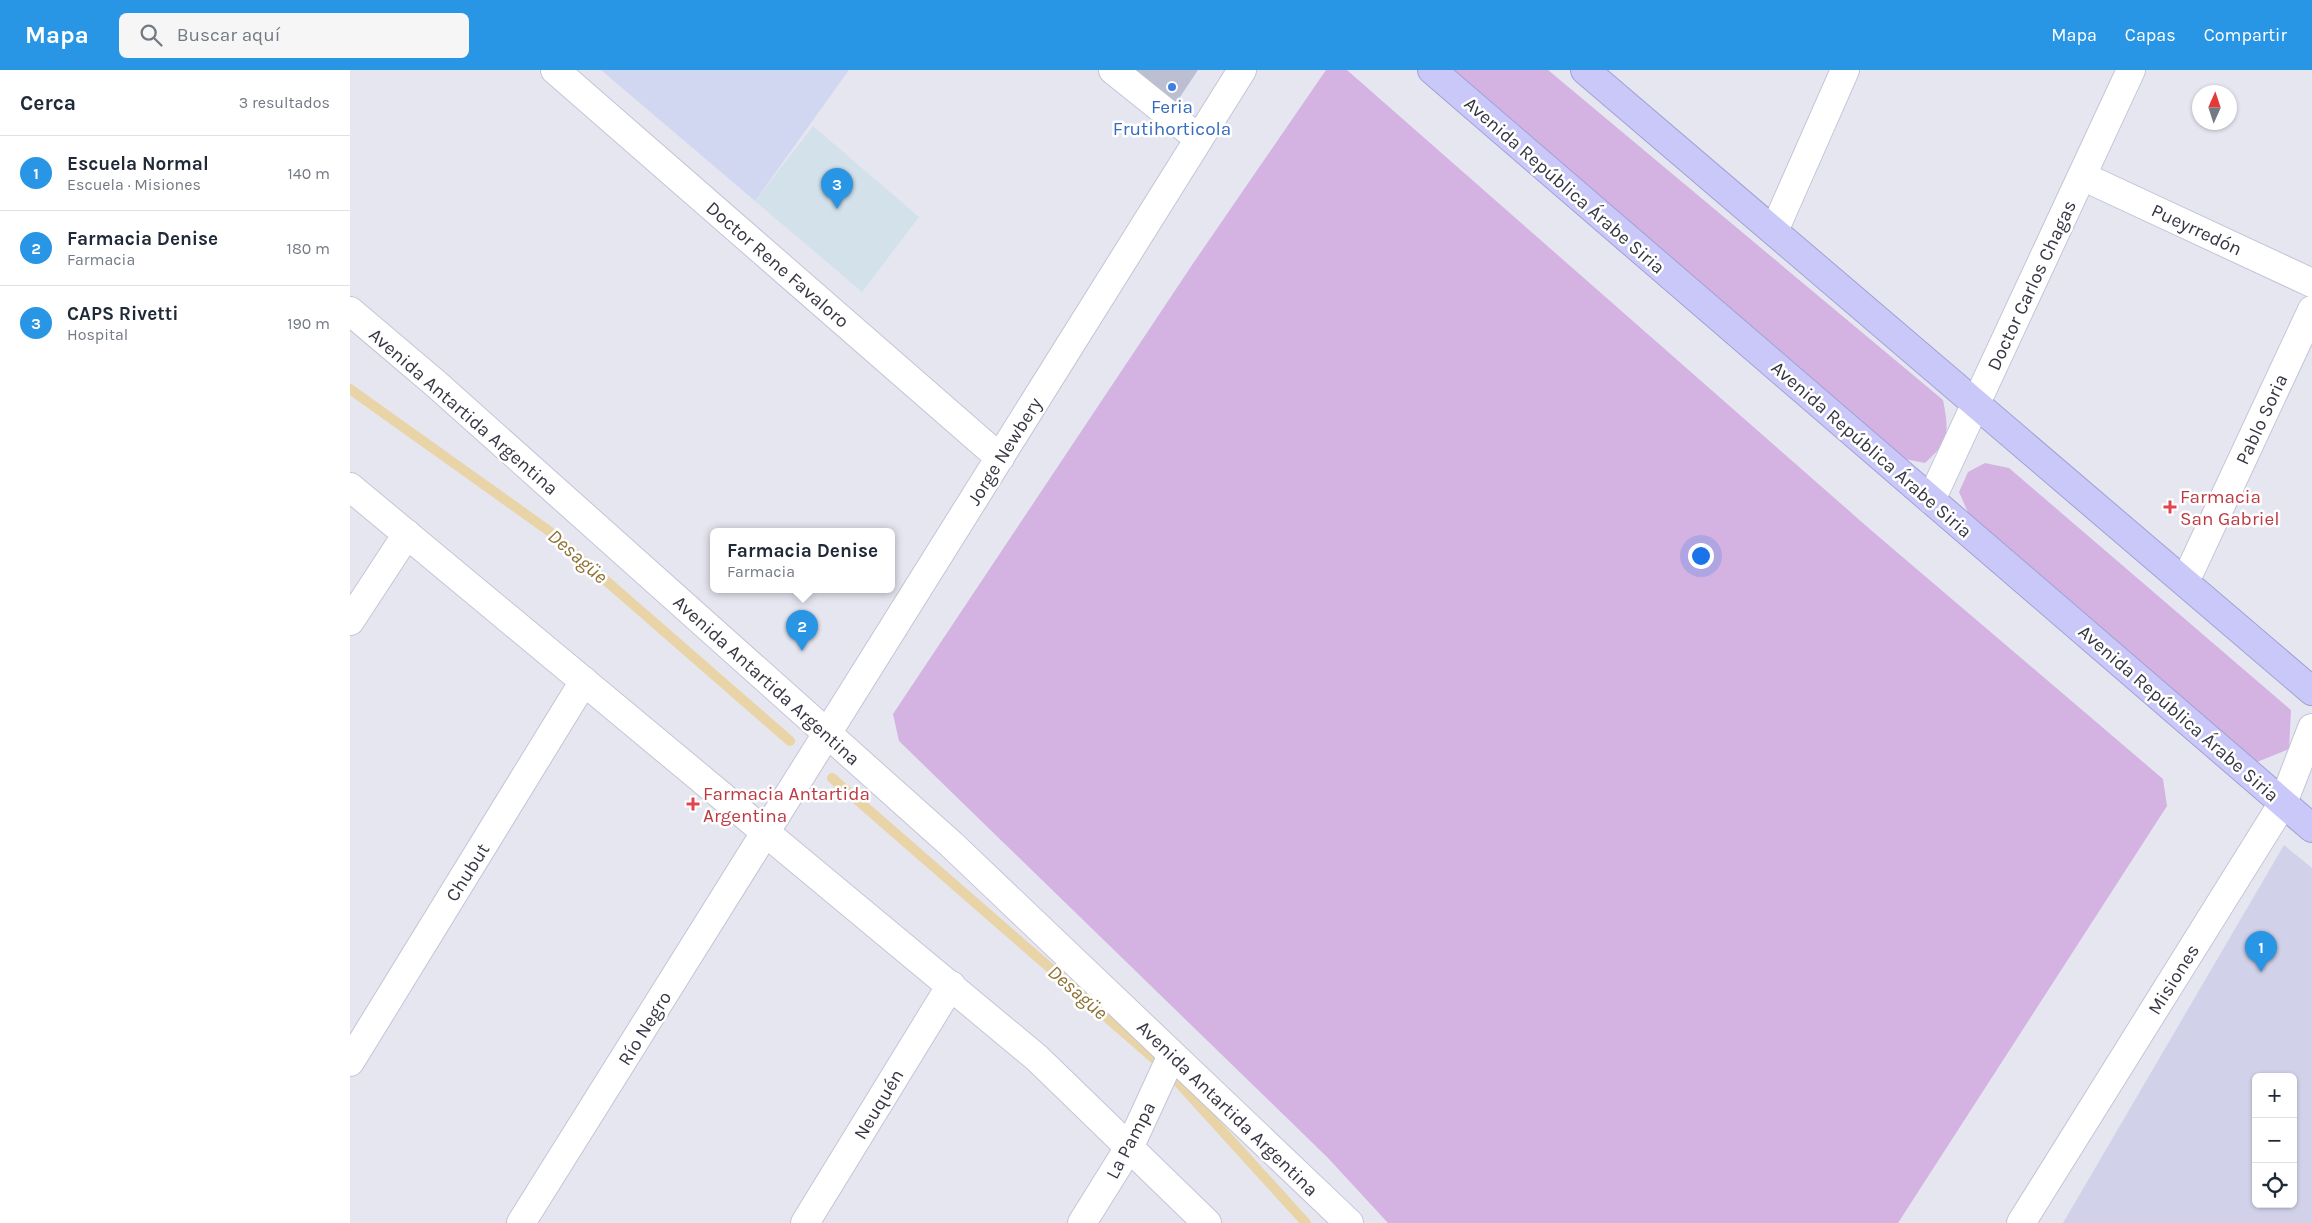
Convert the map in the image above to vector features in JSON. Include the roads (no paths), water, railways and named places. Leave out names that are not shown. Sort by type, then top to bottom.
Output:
[{"type":"main road","name":"Avenida República Árabe Siria","points":[[1432,70],[2312,828]]},
{"type":"main road","points":[[1585,70],[2312,691]]},
{"type":"street","name":"Doctor Rene Favaloro","points":[[555,70],[1000,458]]},
{"type":"street","points":[[1112,70],[1199,139]]},
{"type":"street","name":"Jorge Newbery","points":[[766,833],[1242,70]]},
{"type":"street","points":[[1774,232],[1845,70]]},
{"type":"street","name":"Doctor Carlos Chagas","points":[[1931,500],[2131,70]]},
{"type":"street","name":"Pueyrredón","points":[[2082,176],[2312,283]]},
{"type":"street","name":"Pablo Soria","points":[[2185,582],[2312,310]]},
{"type":"street","name":"Avenida Antartida Argentina","points":[[350,311],[442,390],[951,844],[1349,1223]]},
{"type":"street","points":[[350,487],[1037,1058],[1130,1146],[1207,1223]]},
{"type":"street","points":[[350,621],[407,534]]},
{"type":"street","name":"Chubut","points":[[350,1062],[584,681]]},
{"type":"street","name":"Misiones","points":[[2021,1223],[2283,803],[2312,728]]},
{"type":"street","name":"Río Negro","points":[[521,1223],[766,833]]},
{"type":"street","name":"Neuquén","points":[[805,1223],[951,985]]},
{"type":"street","name":"La Pampa","points":[[1082,1223],[1130,1146],[1172,1055]]},
{"type":"waterway","name":"Desagüe","points":[[350,389],[549,531],[790,741]]},
{"type":"waterway","name":"Desagüe","points":[[832,778],[1166,1069],[1306,1223]]},
{"type":"place","name":"Feria Frutihorticola","points":[[1172,87]]},
{"type":"place","name":"CAPS Rivetti","points":[[837,209]]},
{"type":"place","name":"Farmacia San Gabriel","points":[[2170,507]]},
{"type":"place","name":"Farmacia Denise","points":[[802,651]]},
{"type":"place","name":"Farmacia Antartida Argentina","points":[[693,804]]},
{"type":"place","name":"Escuela Normal","points":[[2261,972]]}]
